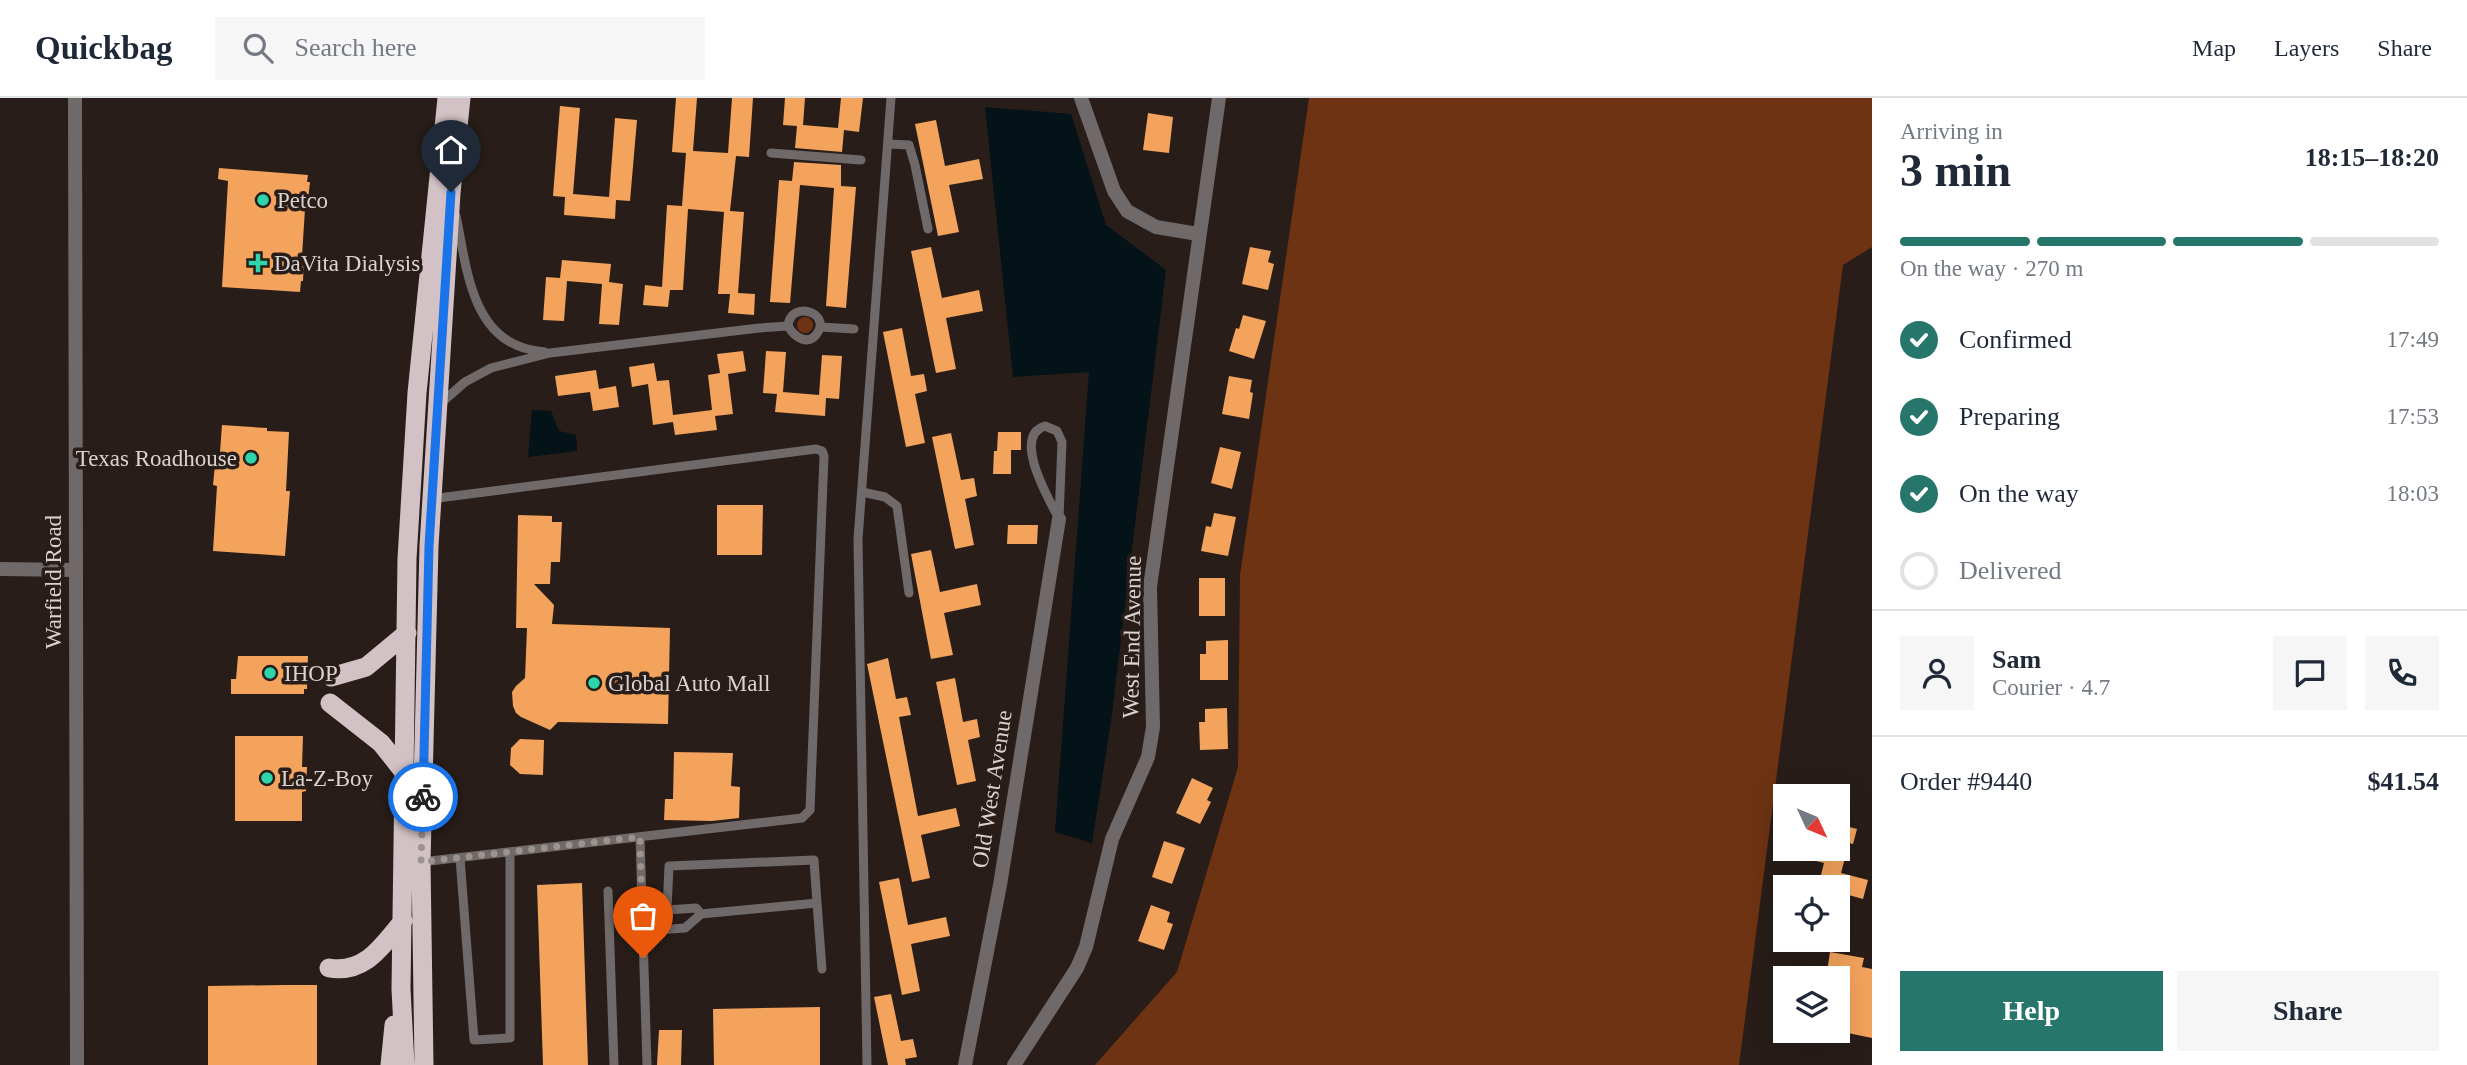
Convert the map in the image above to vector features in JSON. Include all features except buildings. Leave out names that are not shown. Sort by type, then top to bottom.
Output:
[{"type":"highway","points":[[405,1065],[401,989],[407,559],[417,393],[447,98]]},
{"type":"highway","points":[[424,1065],[421,862],[432,499],[451,192],[461,98]]},
{"type":"highway","points":[[331,677],[366,667],[407,633]]},
{"type":"highway","points":[[330,704],[381,743],[404,772]]},
{"type":"highway","points":[[329,968],[346,970],[361,964],[384,944],[402,921]]},
{"type":"highway","points":[[390,1065],[393,1027],[401,989]]},
{"type":"street","name":"Warfield Road","points":[[75,98],[77,1065]]},
{"type":"street","points":[[1082,98],[1114,191],[1127,211],[1156,227],[1198,234]]},
{"type":"street","name":"West End Avenue","points":[[1014,1065],[1077,968],[1086,947],[1112,839],[1148,757],[1153,727],[1150,587],[1219,98]]},
{"type":"street","name":"Old West Avenue","points":[[965,1065],[1000,885],[1059,519]]},
{"type":"street","points":[[0,569],[75,570]]},
{"type":"lane","points":[[867,1065],[858,540],[891,98]]},
{"type":"lane","points":[[888,144],[909,145],[928,229]]},
{"type":"lane","points":[[771,153],[861,160]]},
{"type":"lane","points":[[451,192],[473,293],[485,319],[501,335],[522,348],[550,353]]},
{"type":"lane","points":[[805,310],[819,318],[821,327],[817,335],[809,340],[800,340],[793,335],[789,326],[791,317],[805,310]]},
{"type":"lane","points":[[437,406],[465,382],[491,368],[550,353],[789,326]]},
{"type":"lane","points":[[821,327],[855,330]]},
{"type":"lane","points":[[1045,426],[1057,431],[1062,442],[1059,519],[1032,455],[1035,433],[1045,426]]},
{"type":"lane","points":[[421,862],[802,818],[810,810],[824,456],[822,451],[816,449],[432,499]]},
{"type":"lane","points":[[862,492],[885,497],[897,506],[909,593]]},
{"type":"lane","points":[[640,837],[647,1065]]},
{"type":"lane","points":[[460,858],[474,1040],[510,1038],[510,852]]},
{"type":"lane","points":[[701,914],[696,908],[667,909],[669,866],[814,860],[822,969]]},
{"type":"lane","points":[[608,891],[614,1065]]},
{"type":"lane","points":[[642,931],[685,928],[701,914],[817,903]]},
{"type":"shaded area","points":[[1309,98],[1872,98],[1872,247],[1843,265],[1776,784],[1773,784],[1773,803],[1739,1065],[1095,1065],[1177,972],[1238,767],[1240,575]]},
{"type":"shaded area","points":[[985,107],[1071,114],[1106,225],[1166,270],[1111,721],[1092,843],[1055,832],[1089,372],[1013,377]]},
{"type":"shaded area","points":[[805,317],[811,319],[811,331],[805,333],[799,331],[797,325],[799,319]]},
{"type":"shaded area","points":[[532,410],[551,411],[559,431],[576,435],[577,451],[528,457]]},
{"type":"way so far","points":[[423,797],[421,862],[640,837],[643,958]]},
{"type":"place","name":"Petco","points":[[263,200]]},
{"type":"place","name":"DaVita Dialysis","points":[[258,263]]},
{"type":"place","name":"Texas Roadhouse","points":[[251,458]]},
{"type":"place","name":"IHOP","points":[[270,673]]},
{"type":"place","name":"Global Auto Mall","points":[[594,683]]},
{"type":"place","name":"La-Z-Boy","points":[[267,778]]},
{"type":"route","points":[[423,797],[429,546],[451,192]]}]
